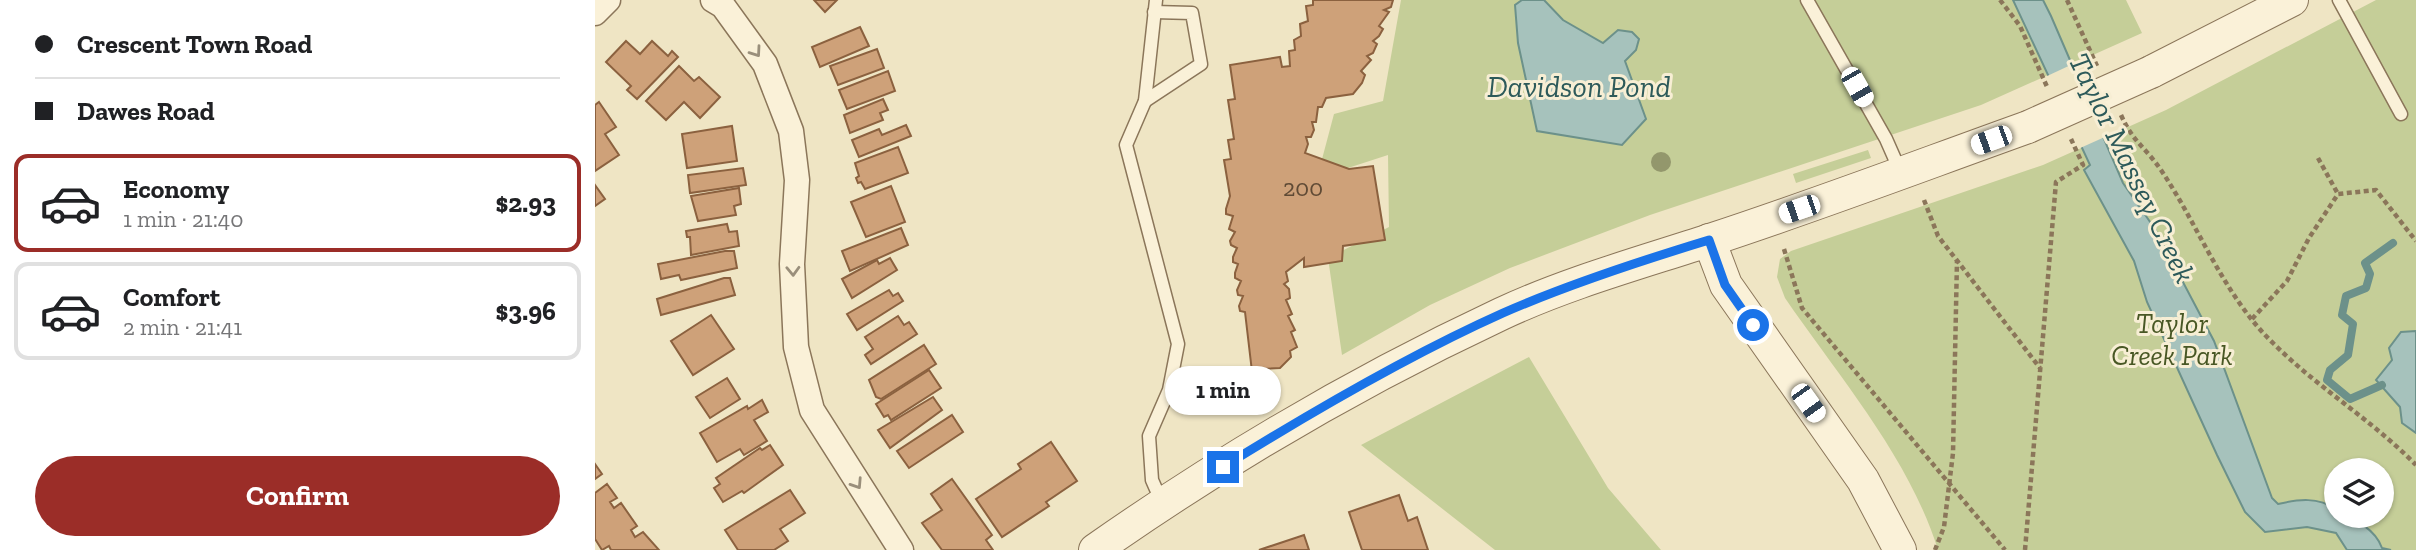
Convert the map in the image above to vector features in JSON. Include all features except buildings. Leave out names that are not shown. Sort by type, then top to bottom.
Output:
[{"type":"street","points":[[595,13],[608,0]]},
{"type":"street","points":[[713,0],[723,6],[765,64],[791,131],[797,180],[792,264],[796,347],[812,411],[901,550]]},
{"type":"street","points":[[1095,550],[1163,505],[1370,381],[1503,313],[1641,260],[1709,240],[2028,127],[2151,72],[2292,0]]},
{"type":"street","points":[[1709,240],[1725,285],[1863,480],[1900,550]]},
{"type":"lane","points":[[1807,0],[1886,139],[1901,173]]},
{"type":"lane","points":[[2339,0],[2401,114]]},
{"type":"lane","points":[[1145,102],[1201,64],[1192,13],[1155,6],[1145,102],[1126,145],[1178,344],[1170,390],[1149,436],[1152,480],[1163,505]]},
{"type":"path","points":[[2000,0],[2020,26],[2054,102]]},
{"type":"path","points":[[2067,0],[2102,75]]},
{"type":"path","points":[[2120,113],[2131,138],[2160,168],[2212,262],[2273,344],[2390,438],[2416,465]]},
{"type":"path","points":[[2025,550],[2056,182],[2083,165],[2066,127]]},
{"type":"path","points":[[2318,158],[2338,194]]},
{"type":"path","points":[[2338,194],[2376,190],[2416,240]]},
{"type":"path","points":[[2252,318],[2287,281],[2309,238],[2338,194]]},
{"type":"path","points":[[1924,200],[1938,236],[2041,368]]},
{"type":"path","points":[[1784,249],[1802,308],[2005,550]]},
{"type":"path","points":[[1935,550],[1944,527],[1953,453],[1957,260]]},
{"type":"green space","points":[[1401,0],[2126,0],[2142,33],[1981,105],[1650,215],[1510,268],[1430,305],[1342,355],[1328,258],[1389,227],[1388,155],[1317,178],[1334,114],[1383,101]]},
{"type":"green space","name":"Taylor Creek Park","points":[[2376,0],[2416,0],[2416,550],[1938,550],[1925,516],[1891,450],[1785,298],[1777,277],[1780,259],[1791,251],[2043,165],[2166,110]]},
{"type":"green space","points":[[1868,150],[1871,158],[1796,183],[1793,174]]},
{"type":"green space","points":[[1529,357],[1608,488],[1661,550],[1495,550],[1361,445]]},
{"type":"water","name":"Davidson Pond","points":[[1522,0],[1544,0],[1563,20],[1603,43],[1618,30],[1632,32],[1639,39],[1636,50],[1625,61],[1646,119],[1622,145],[1537,131],[1518,43],[1515,5]]},
{"type":"water","points":[[2013,0],[2043,0],[2123,183],[2155,229],[2214,341],[2272,498],[2278,504],[2308,500],[2324,503],[2324,528],[2366,528],[2382,548],[2391,550],[2347,550],[2336,533],[2307,527],[2265,532],[2245,512],[2147,302],[2134,261],[2084,170],[2090,165]]},
{"type":"water","points":[[2416,331],[2416,433],[2402,423],[2400,407],[2376,380],[2392,360],[2389,348],[2401,332]]},
{"type":"pier","points":[[2075,63],[2107,136],[2078,149],[2045,77]]},
{"type":"waterway","points":[[2382,385],[2350,399],[2327,380],[2330,370],[2348,355],[2353,324],[2342,315],[2346,296],[2366,288],[2370,274],[2365,263],[2393,243]]},
{"type":"route","points":[[1223,467],[1370,381],[1503,313],[1641,260],[1709,240],[1725,285],[1753,325]]},
{"type":"water label","name":"Taylor Massey Creek","points":[[2132,168]]}]
